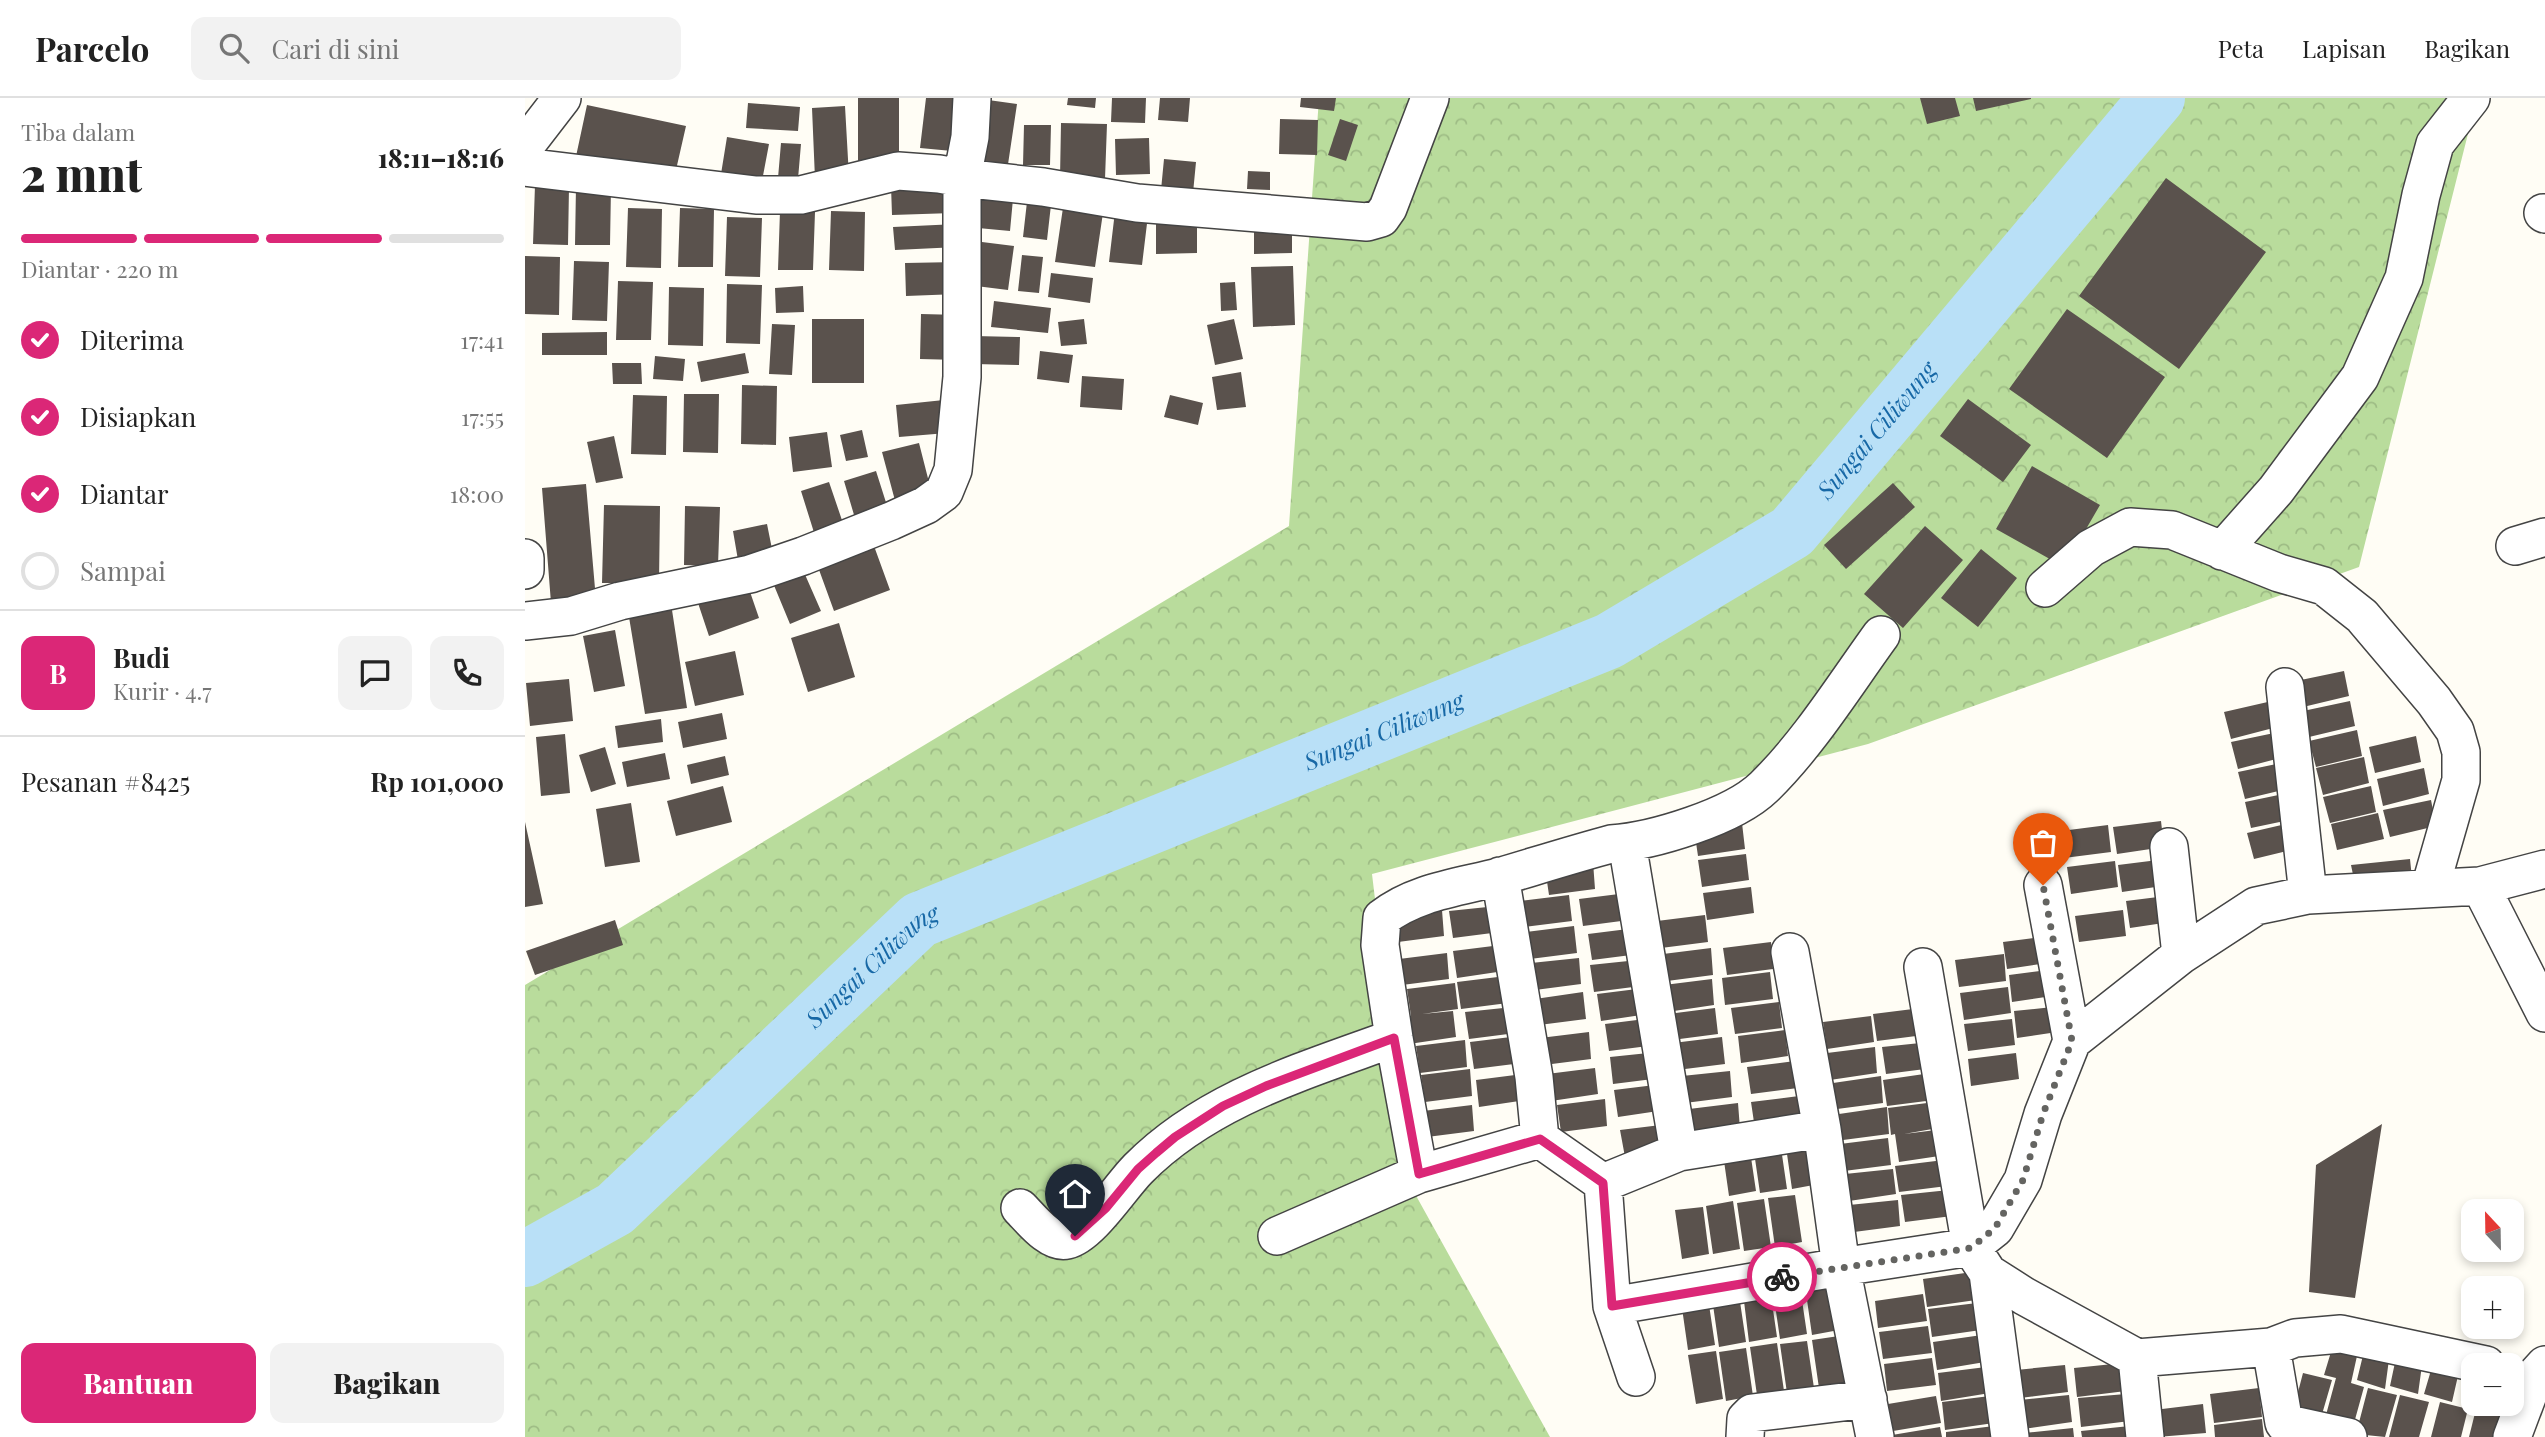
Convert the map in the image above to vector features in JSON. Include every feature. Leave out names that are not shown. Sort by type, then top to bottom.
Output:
[{"type":"street","points":[[525,146],[562,98]]},
{"type":"street","points":[[525,621],[571,616],[620,601],[750,574],[891,521],[926,505],[944,492],[953,470],[961,377],[962,178],[972,98]]},
{"type":"street","points":[[525,167],[756,195],[801,195],[898,172],[939,174],[1043,187],[1137,203],[1367,222],[1381,218],[1388,208],[1430,98]]},
{"type":"street","points":[[2222,551],[2277,490],[2360,377],[2404,278],[2421,195],[2435,144],[2471,98]]},
{"type":"street","points":[[2045,588],[2091,548],[2130,527],[2172,530],[2279,573],[2325,586],[2362,616],[2434,701],[2455,731],[2461,752],[2461,780],[2430,888]]},
{"type":"street","points":[[525,558],[525,570]]},
{"type":"street","points":[[1419,1174],[1380,945],[1382,918],[1398,906],[1429,894],[1611,844],[1686,827],[1735,809],[1763,788],[1805,738],[1881,635]]},
{"type":"street","points":[[2285,687],[2308,895]]},
{"type":"street","points":[[1627,842],[1679,1152]]},
{"type":"street","points":[[2169,847],[2182,955]]},
{"type":"street","points":[[1980,1260],[2023,1180],[2043,1114],[2072,1041],[2182,955],[2256,906],[2308,895],[2480,886],[2545,869]]},
{"type":"street","points":[[1500,876],[1534,1077],[1540,1139],[1603,1183]]},
{"type":"street","points":[[2043,885],[2072,1041]]},
{"type":"street","points":[[2486,897],[2545,1013]]},
{"type":"street","points":[[1790,952],[1822,1129],[1841,1267],[1875,1437]]},
{"type":"street","points":[[1923,967],[1980,1260],[2010,1437]]},
{"type":"street","points":[[1020,1209],[1054,1239],[1065,1241],[1075,1236],[1106,1208],[1138,1169],[1175,1137],[1223,1106],[1266,1086],[1394,1038]]},
{"type":"street","points":[[1603,1183],[1679,1152],[1822,1129]]},
{"type":"street","points":[[1277,1236],[1419,1174],[1540,1139]]},
{"type":"street","points":[[1603,1183],[1612,1306],[1636,1377]]},
{"type":"street","points":[[1612,1306],[1841,1267],[1980,1260],[2024,1296],[2137,1358],[2271,1347],[2295,1338],[2341,1334],[2461,1360]]},
{"type":"street","points":[[2271,1347],[2285,1430],[2348,1437]]},
{"type":"street","points":[[2137,1358],[2145,1437]]},
{"type":"street","points":[[2511,1437],[2534,1372]]},
{"type":"street","points":[[1745,1437],[1746,1419],[1752,1413],[1868,1399]]},
{"type":"green space","points":[[1319,98],[2477,98],[2359,567],[1868,744],[1372,874],[1409,1183],[1550,1437],[525,1437],[525,985],[1289,526]]},
{"type":"building","points":[[858,98],[899,98],[899,165],[858,165]]},
{"type":"building","points":[[926,98],[969,98],[963,152],[920,148]]},
{"type":"building","points":[[1068,98],[1096,98],[1095,108],[1067,105]]},
{"type":"building","points":[[1112,98],[1146,98],[1145,123],[1111,122]]},
{"type":"building","points":[[1160,98],[1190,98],[1188,122],[1158,120]]},
{"type":"building","points":[[1301,98],[1336,98],[1334,111],[1300,107]]},
{"type":"building","points":[[1920,98],[1955,98],[1960,116],[1927,124]]},
{"type":"building","points":[[1973,98],[2031,98],[2031,99],[1976,111]]},
{"type":"building","points":[[981,99],[1017,104],[1007,171],[971,165]]},
{"type":"building","points":[[748,103],[800,107],[798,131],[746,128]]},
{"type":"building","points":[[587,105],[686,126],[673,183],[575,161]]},
{"type":"building","points":[[845,106],[849,177],[815,179],[812,108]]},
{"type":"building","points":[[1280,119],[1318,120],[1317,155],[1279,154]]},
{"type":"building","points":[[1340,119],[1358,125],[1346,161],[1328,155]]},
{"type":"building","points":[[1061,123],[1107,124],[1105,179],[1060,178]]},
{"type":"building","points":[[1024,125],[1051,125],[1050,165],[1023,165]]},
{"type":"building","points":[[727,137],[769,144],[762,181],[721,174]]},
{"type":"building","points":[[1149,138],[1150,174],[1116,175],[1115,139]]},
{"type":"building","points":[[781,143],[801,144],[798,179],[778,178]]},
{"type":"building","points":[[1164,159],[1196,162],[1193,193],[1161,190]]},
{"type":"building","points":[[1248,171],[1270,172],[1270,190],[1247,189]]},
{"type":"building","points":[[2166,178],[2266,252],[2179,369],[2079,296]]},
{"type":"building","points":[[952,184],[953,213],[892,215],[891,186]]},
{"type":"building","points":[[535,185],[569,187],[568,245],[533,244]]},
{"type":"building","points":[[982,185],[1014,188],[1010,231],[978,228]]},
{"type":"building","points":[[576,186],[611,187],[610,245],[575,245]]},
{"type":"building","points":[[1028,193],[1052,196],[1047,240],[1023,237]]},
{"type":"building","points":[[1064,201],[1104,206],[1095,267],[1055,262]]},
{"type":"building","points":[[1116,203],[1149,207],[1142,265],[1109,262]]},
{"type":"building","points":[[628,208],[662,209],[661,268],[626,267]]},
{"type":"building","points":[[680,208],[714,209],[713,267],[678,267]]},
{"type":"building","points":[[780,211],[815,212],[813,270],[778,270]]},
{"type":"building","points":[[831,211],[865,212],[864,271],[829,270]]},
{"type":"building","points":[[1156,211],[1197,211],[1197,253],[1156,254]]},
{"type":"building","points":[[727,217],[762,218],[760,277],[725,276]]},
{"type":"building","points":[[1292,218],[1292,253],[1254,254],[1254,219]]},
{"type":"building","points":[[957,224],[958,247],[895,250],[893,227]]},
{"type":"building","points":[[982,242],[1014,246],[1008,290],[976,286]]},
{"type":"building","points":[[1022,255],[1043,257],[1039,293],[1018,291]]},
{"type":"building","points":[[525,256],[560,257],[559,315],[525,314]]},
{"type":"building","points":[[574,261],[609,262],[607,321],[572,320]]},
{"type":"building","points":[[958,262],[958,294],[906,296],[905,263]]},
{"type":"building","points":[[1293,266],[1295,325],[1253,327],[1251,267]]},
{"type":"building","points":[[1051,273],[1093,278],[1090,303],[1048,297]]},
{"type":"building","points":[[618,281],[653,282],[651,340],[616,340]]},
{"type":"building","points":[[1235,282],[1237,310],[1221,311],[1220,283]]},
{"type":"building","points":[[727,284],[762,285],[760,344],[726,343]]},
{"type":"building","points":[[803,286],[804,312],[776,313],[775,288]]},
{"type":"building","points":[[669,287],[704,288],[703,346],[668,345]]},
{"type":"building","points":[[994,301],[1051,308],[1048,333],[991,327]]},
{"type":"building","points":[[2067,309],[2165,377],[2107,458],[2009,389]]},
{"type":"building","points":[[921,314],[960,315],[959,360],[920,359]]},
{"type":"building","points":[[812,319],[864,319],[864,383],[812,383]]},
{"type":"building","points":[[1084,319],[1087,344],[1061,346],[1058,322]]},
{"type":"building","points":[[1234,319],[1243,359],[1215,365],[1207,325]]},
{"type":"building","points":[[772,324],[795,325],[792,375],[769,374]]},
{"type":"building","points":[[607,332],[607,355],[542,355],[542,333]]},
{"type":"building","points":[[974,336],[1020,337],[1019,365],[974,364]]},
{"type":"building","points":[[1040,351],[1073,355],[1069,383],[1037,379]]},
{"type":"building","points":[[745,353],[749,373],[701,382],[697,362]]},
{"type":"building","points":[[655,356],[685,359],[683,381],[653,379]]},
{"type":"building","points":[[612,363],[641,363],[642,384],[613,384]]},
{"type":"building","points":[[1241,372],[1246,407],[1217,410],[1212,377]]},
{"type":"building","points":[[1082,376],[1124,379],[1122,410],[1080,407]]},
{"type":"building","points":[[742,385],[777,386],[776,445],[741,444]]},
{"type":"building","points":[[684,394],[719,394],[718,453],[683,452]]},
{"type":"building","points":[[633,395],[667,396],[666,455],[631,454]]},
{"type":"building","points":[[1170,395],[1203,403],[1198,425],[1164,417]]},
{"type":"building","points":[[1968,399],[2031,445],[2003,482],[1940,436]]},
{"type":"building","points":[[944,400],[947,433],[899,437],[896,405]]},
{"type":"building","points":[[862,430],[868,457],[846,461],[840,435]]},
{"type":"building","points":[[827,432],[832,467],[793,472],[789,437]]},
{"type":"building","points":[[614,436],[623,478],[596,483],[587,442]]},
{"type":"building","points":[[919,443],[933,498],[897,508],[882,452]]},
{"type":"building","points":[[2032,466],[2100,505],[2064,567],[1996,529]]},
{"type":"building","points":[[876,471],[890,515],[857,525],[844,481]]},
{"type":"building","points":[[829,482],[846,532],[817,542],[801,491]]},
{"type":"building","points":[[1893,483],[1915,507],[1846,569],[1824,545]]},
{"type":"building","points":[[586,484],[596,600],[551,603],[542,488]]},
{"type":"building","points":[[604,505],[660,506],[659,583],[602,583]]},
{"type":"building","points":[[685,506],[720,507],[718,566],[684,565]]},
{"type":"building","points":[[767,524],[774,559],[739,566],[733,531]]},
{"type":"building","points":[[1925,526],[1963,560],[1903,628],[1864,594]]},
{"type":"building","points":[[874,546],[890,590],[834,611],[818,567]]},
{"type":"building","points":[[1981,549],[2017,578],[1978,627],[1941,598]]},
{"type":"building","points":[[803,570],[821,611],[790,624],[773,583]]},
{"type":"building","points":[[748,586],[759,618],[709,636],[698,603]]},
{"type":"building","points":[[672,610],[687,708],[645,714],[629,617]]},
{"type":"building","points":[[839,623],[855,677],[808,692],[791,638]]},
{"type":"building","points":[[615,630],[625,686],[594,692],[583,636]]},
{"type":"building","points":[[735,651],[744,695],[695,706],[685,662]]},
{"type":"building","points":[[2344,671],[2349,696],[2303,707],[2296,681]]},
{"type":"building","points":[[569,679],[573,721],[530,726],[526,683]]},
{"type":"building","points":[[2272,701],[2277,727],[2231,739],[2224,712]]},
{"type":"building","points":[[2350,701],[2355,726],[2309,737],[2303,711]]},
{"type":"building","points":[[722,713],[727,739],[683,748],[678,722]]},
{"type":"building","points":[[661,719],[663,742],[618,748],[615,726]]},
{"type":"building","points":[[2357,730],[2362,756],[2316,767],[2309,741]]},
{"type":"building","points":[[2279,732],[2284,757],[2238,769],[2231,742]]},
{"type":"building","points":[[565,734],[570,793],[541,796],[536,737]]},
{"type":"building","points":[[2416,736],[2421,762],[2375,773],[2369,747]]},
{"type":"building","points":[[605,747],[616,784],[591,792],[579,755]]},
{"type":"building","points":[[665,753],[670,779],[627,787],[622,762]]},
{"type":"building","points":[[725,756],[729,775],[691,784],[687,765]]},
{"type":"building","points":[[2364,757],[2369,783],[2323,795],[2316,768]]},
{"type":"building","points":[[2286,762],[2291,788],[2245,799],[2238,772]]},
{"type":"building","points":[[2424,768],[2429,794],[2383,806],[2377,779]]},
{"type":"building","points":[[723,786],[732,822],[676,836],[667,801]]},
{"type":"building","points":[[2371,786],[2376,812],[2330,823],[2323,797]]},
{"type":"building","points":[[2293,792],[2298,818],[2251,828],[2245,802]]},
{"type":"building","points":[[2431,800],[2436,826],[2390,837],[2383,810]]},
{"type":"building","points":[[631,803],[640,862],[605,867],[596,809]]},
{"type":"building","points":[[2378,813],[2384,839],[2337,850],[2331,824]]},
{"type":"building","points":[[2161,821],[2164,847],[2117,854],[2113,827]]},
{"type":"building","points":[[525,822],[543,904],[525,907]]},
{"type":"building","points":[[2295,822],[2300,848],[2254,859],[2247,833]]},
{"type":"building","points":[[1742,823],[1745,849],[1698,856],[1694,829]]},
{"type":"building","points":[[2108,825],[2111,852],[2064,858],[2061,831]]},
{"type":"building","points":[[1746,854],[1749,880],[1702,887],[1698,860]]},
{"type":"building","points":[[2166,859],[2169,885],[2122,892],[2118,865]]},
{"type":"building","points":[[2410,859],[2413,888],[2356,889],[2351,865]]},
{"type":"building","points":[[2115,861],[2118,887],[2071,894],[2067,867]]},
{"type":"building","points":[[1593,862],[1595,889],[1549,895],[1545,868]]},
{"type":"building","points":[[1751,887],[1754,913],[1707,920],[1703,893]]},
{"type":"building","points":[[1627,893],[1629,920],[1583,926],[1579,899]]},
{"type":"building","points":[[1569,895],[1572,921],[1524,927],[1520,901]]},
{"type":"building","points":[[2174,895],[2177,921],[2130,928],[2126,901]]},
{"type":"building","points":[[1497,906],[1500,932],[1453,938],[1449,911]]},
{"type":"building","points":[[1442,910],[1444,936],[1398,942],[1394,916]]},
{"type":"building","points":[[2123,910],[2126,936],[2079,942],[2075,916]]},
{"type":"building","points":[[1705,915],[1708,942],[1661,948],[1657,921]]},
{"type":"building","points":[[615,920],[623,945],[535,975],[526,951]]},
{"type":"building","points":[[1574,926],[1577,953],[1530,959],[1526,932]]},
{"type":"building","points":[[1636,928],[1639,954],[1592,960],[1588,934]]},
{"type":"building","points":[[2050,936],[2053,962],[2007,969],[2003,942]]},
{"type":"building","points":[[1771,942],[1773,969],[1727,975],[1723,948]]},
{"type":"building","points":[[1501,945],[1504,971],[1457,978],[1453,951]]},
{"type":"building","points":[[1711,948],[1713,975],[1667,981],[1663,954]]},
{"type":"building","points":[[1447,953],[1449,979],[1402,985],[1399,959]]},
{"type":"building","points":[[2004,954],[2006,981],[1959,987],[1955,960]]},
{"type":"building","points":[[1579,958],[1581,984],[1535,990],[1531,963]]},
{"type":"building","points":[[1638,960],[1641,986],[1594,992],[1590,965]]},
{"type":"building","points":[[2056,969],[2059,995],[2012,1002],[2009,975]]},
{"type":"building","points":[[1770,972],[1773,999],[1725,1005],[1722,978]]},
{"type":"building","points":[[1506,976],[1508,1003],[1461,1009],[1457,982]]},
{"type":"building","points":[[1712,979],[1714,1005],[1667,1012],[1664,985]]},
{"type":"building","points":[[1455,983],[1458,1009],[1422,1014],[1453,1011],[1456,1037],[1409,1044],[1405,1017],[1411,1016],[1407,989]]},
{"type":"building","points":[[2008,987],[2011,1013],[1964,1020],[1960,993]]},
{"type":"building","points":[[1645,988],[1648,1014],[1601,1021],[1597,994]]},
{"type":"building","points":[[1583,992],[1586,1019],[1539,1025],[1535,999]]},
{"type":"building","points":[[1779,1002],[1782,1028],[1735,1034],[1731,1008]]},
{"type":"building","points":[[2062,1006],[2064,1031],[2017,1038],[2014,1011]]},
{"type":"building","points":[[1513,1007],[1516,1033],[1469,1039],[1465,1012]]},
{"type":"building","points":[[1715,1008],[1718,1034],[1672,1040],[1668,1014]]},
{"type":"building","points":[[1921,1008],[1924,1035],[1877,1041],[1873,1014]]},
{"type":"building","points":[[1871,1016],[1874,1042],[1827,1049],[1823,1022]]},
{"type":"building","points":[[1653,1018],[1656,1045],[1609,1051],[1605,1024]]},
{"type":"building","points":[[2012,1019],[2015,1045],[1968,1051],[1964,1024]]},
{"type":"building","points":[[1785,1030],[1788,1056],[1741,1063],[1738,1036]]},
{"type":"building","points":[[1589,1032],[1591,1059],[1544,1065],[1540,1038]]},
{"type":"building","points":[[1519,1036],[1522,1063],[1474,1069],[1470,1042]]},
{"type":"building","points":[[1722,1037],[1725,1064],[1677,1070],[1673,1043]]},
{"type":"building","points":[[1465,1040],[1467,1067],[1420,1073],[1416,1046]]},
{"type":"building","points":[[1930,1042],[1933,1068],[1886,1074],[1882,1047]]},
{"type":"building","points":[[1875,1047],[1877,1073],[1830,1080],[1827,1053]]},
{"type":"building","points":[[1658,1052],[1661,1078],[1613,1084],[1610,1057]]},
{"type":"building","points":[[2016,1053],[2019,1079],[1971,1086],[1968,1059]]},
{"type":"building","points":[[1795,1061],[1798,1088],[1751,1094],[1747,1067]]},
{"type":"building","points":[[1595,1068],[1598,1094],[1551,1101],[1547,1074]]},
{"type":"building","points":[[1470,1069],[1472,1096],[1425,1102],[1421,1075]]},
{"type":"building","points":[[1730,1071],[1732,1097],[1685,1103],[1682,1076]]},
{"type":"building","points":[[1931,1073],[1934,1100],[1887,1106],[1883,1080]]},
{"type":"building","points":[[1523,1074],[1526,1100],[1479,1107],[1476,1080]]},
{"type":"building","points":[[1881,1076],[1883,1103],[1837,1109],[1833,1083]]},
{"type":"building","points":[[1663,1084],[1665,1110],[1618,1117],[1614,1090]]},
{"type":"building","points":[[1799,1096],[1802,1122],[1755,1129],[1751,1102]]},
{"type":"building","points":[[1605,1099],[1607,1126],[1561,1132],[1557,1105]]},
{"type":"building","points":[[1935,1102],[1938,1128],[1904,1134],[1944,1129],[1946,1155],[1899,1162],[1895,1134],[1891,1135],[1888,1108]]},
{"type":"building","points":[[1738,1103],[1740,1129],[1693,1135],[1689,1109]]},
{"type":"building","points":[[1472,1105],[1474,1131],[1427,1137],[1423,1111]]},
{"type":"building","points":[[1887,1107],[1889,1134],[1843,1140],[1839,1114]]},
{"type":"building","points":[[1669,1124],[1672,1150],[1625,1157],[1620,1130]]},
{"type":"building","points":[[2382,1124],[2355,1298],[2309,1292],[2316,1165]]},
{"type":"building","points":[[1812,1137],[1819,1184],[1792,1189],[1785,1140]]},
{"type":"building","points":[[1888,1138],[1891,1165],[1844,1171],[1840,1144]]},
{"type":"building","points":[[1780,1141],[1787,1189],[1760,1193],[1753,1145]]},
{"type":"building","points":[[1749,1144],[1756,1191],[1729,1196],[1722,1147]]},
{"type":"building","points":[[1944,1160],[1947,1186],[1899,1192],[1895,1166]]},
{"type":"building","points":[[1893,1169],[1896,1194],[1849,1201],[1845,1174]]},
{"type":"building","points":[[1949,1190],[1952,1216],[1905,1222],[1901,1195]]},
{"type":"building","points":[[1795,1195],[1802,1242],[1775,1247],[1768,1198]]},
{"type":"building","points":[[1764,1199],[1771,1247],[1744,1251],[1737,1203]]},
{"type":"building","points":[[1898,1200],[1900,1226],[1854,1232],[1849,1205]]},
{"type":"building","points":[[1733,1201],[1740,1249],[1713,1254],[1706,1206]]},
{"type":"building","points":[[1703,1207],[1709,1254],[1682,1259],[1675,1210]]},
{"type":"building","points":[[1972,1272],[1976,1300],[1927,1307],[1923,1279]]},
{"type":"building","points":[[1832,1283],[1839,1330],[1812,1335],[1805,1286]]},
{"type":"building","points":[[1800,1287],[1807,1334],[1780,1339],[1773,1291]]},
{"type":"building","points":[[1770,1289],[1777,1337],[1749,1342],[1743,1293]]},
{"type":"building","points":[[1923,1294],[1927,1321],[1878,1328],[1875,1301]]},
{"type":"building","points":[[1739,1295],[1746,1342],[1719,1347],[1712,1298]]},
{"type":"building","points":[[1708,1298],[1715,1345],[1688,1350],[1681,1301]]},
{"type":"building","points":[[1977,1303],[1981,1330],[1932,1337],[1928,1309]]},
{"type":"building","points":[[1928,1326],[1932,1353],[1883,1359],[1879,1332]]},
{"type":"building","points":[[1982,1335],[1985,1362],[1937,1370],[1933,1342]]},
{"type":"building","points":[[1839,1336],[1846,1384],[1819,1388],[1812,1340]]},
{"type":"building","points":[[1807,1341],[1814,1388],[1787,1393],[1780,1344]]},
{"type":"building","points":[[2334,1342],[2359,1347],[2351,1383],[2364,1387],[2351,1434],[2323,1426],[2336,1378],[2324,1375]]},
{"type":"building","points":[[1777,1343],[1784,1391],[1757,1395],[1750,1347]]},
{"type":"building","points":[[2365,1347],[2390,1352],[2385,1389],[2357,1380]]},
{"type":"building","points":[[1746,1348],[1753,1396],[1726,1401],[1719,1352]]},
{"type":"building","points":[[1716,1351],[1723,1399],[1696,1404],[1688,1355]]},
{"type":"building","points":[[2397,1353],[2423,1358],[2418,1394],[2390,1386]]},
{"type":"building","points":[[1932,1358],[1936,1385],[1887,1391],[1884,1364]]},
{"type":"building","points":[[2434,1360],[2460,1367],[2452,1402],[2424,1394]]},
{"type":"building","points":[[2123,1363],[2126,1391],[2077,1397],[2074,1368]]},
{"type":"building","points":[[2065,1365],[2068,1392],[2020,1398],[2016,1370]]},
{"type":"building","points":[[1986,1367],[1990,1393],[1941,1401],[1938,1373]]},
{"type":"building","points":[[2303,1373],[2332,1380],[2318,1428],[2291,1419]]},
{"type":"building","points":[[2259,1388],[2262,1417],[2214,1423],[2210,1394]]},
{"type":"building","points":[[2368,1388],[2397,1395],[2385,1437],[2356,1434]]},
{"type":"building","points":[[2126,1394],[2130,1421],[2081,1427],[2078,1398]]},
{"type":"building","points":[[2069,1395],[2072,1422],[2023,1429],[2020,1400]]},
{"type":"building","points":[[2400,1395],[2429,1402],[2419,1437],[2389,1437]]},
{"type":"building","points":[[1936,1396],[1941,1423],[1893,1431],[1888,1404]]},
{"type":"building","points":[[1990,1396],[1994,1423],[1945,1430],[1942,1402]]},
{"type":"building","points":[[2440,1402],[2461,1407],[2461,1416],[2466,1416],[2461,1437],[2431,1437]]},
{"type":"building","points":[[2203,1404],[2206,1433],[2157,1437],[2154,1410]]},
{"type":"building","points":[[2474,1416],[2505,1416],[2499,1437],[2469,1437]]},
{"type":"building","points":[[2262,1419],[2264,1437],[2215,1437],[2214,1425]]},
{"type":"building","points":[[1994,1426],[1996,1437],[1946,1437],[1946,1432]]},
{"type":"building","points":[[2130,1426],[2131,1437],[2082,1437],[2081,1431]]},
{"type":"building","points":[[1940,1427],[1942,1437],[1892,1435]]},
{"type":"building","points":[[2073,1428],[2074,1437],[2024,1437],[2024,1433]]},
{"type":"waterway","name":"Sungai Ciliwung","points":[[525,1259],[615,1209],[919,920],[1609,641],[1792,532],[2157,98]]},
{"type":"way so far","points":[[1782,1277],[1971,1248],[1995,1228],[2023,1180],[2043,1114],[2072,1041],[2043,885]]},
{"type":"route","points":[[1075,1236],[1106,1208],[1138,1169],[1156,1153],[1175,1137],[1223,1106],[1266,1086],[1394,1038],[1419,1174],[1540,1139],[1603,1183],[1612,1306],[1782,1277]]}]
